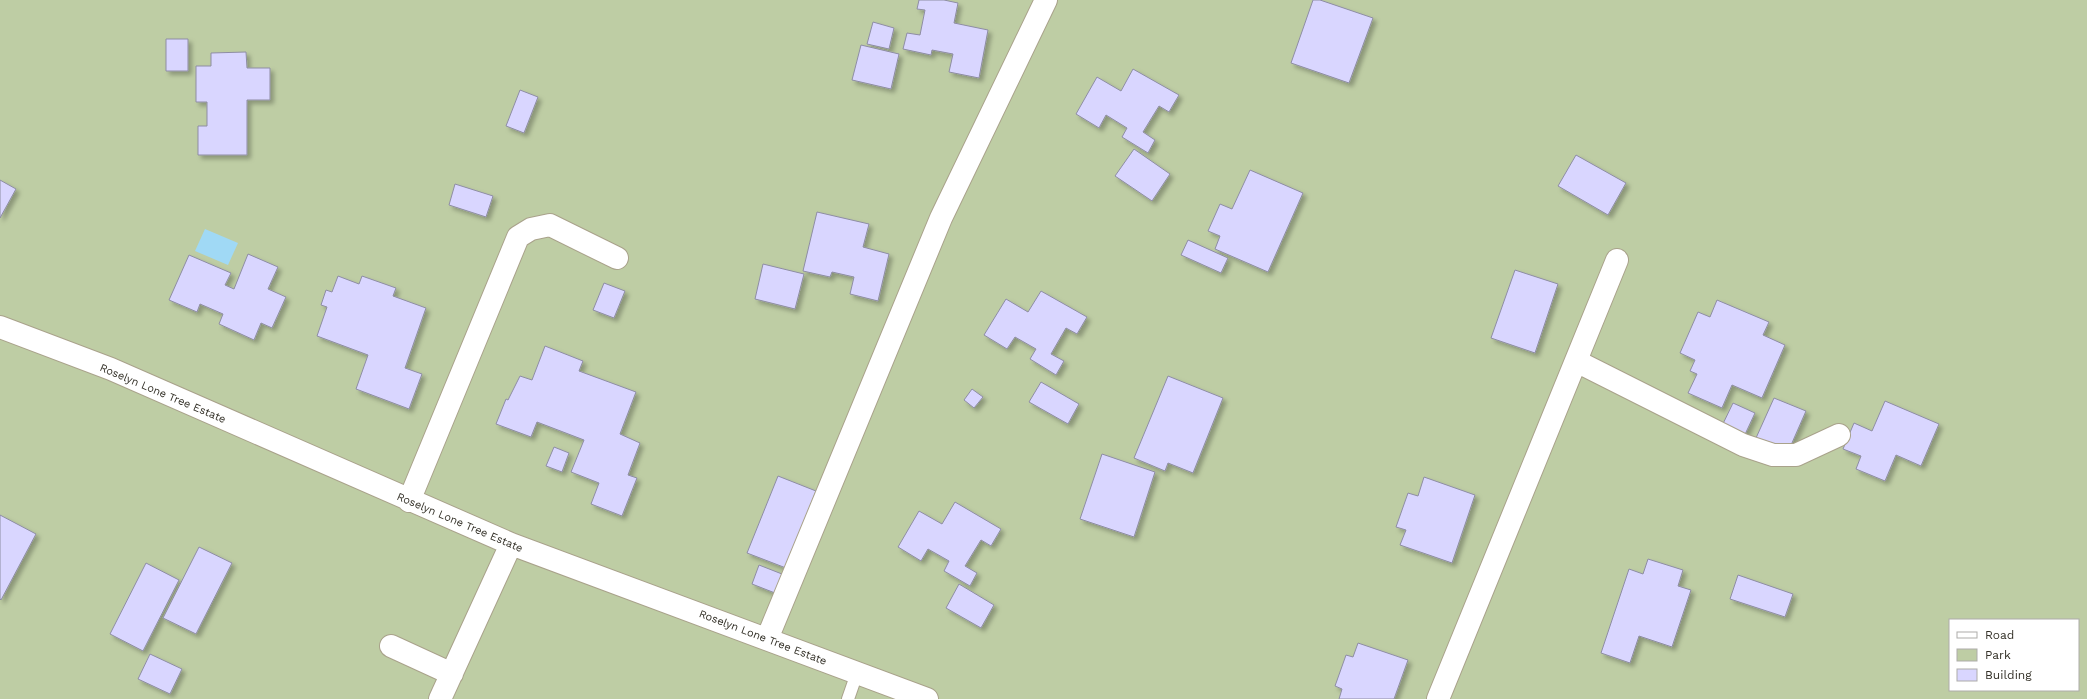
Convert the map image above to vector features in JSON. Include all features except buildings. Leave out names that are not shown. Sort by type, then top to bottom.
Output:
[{"type":"street","points":[[767,639],[941,218],[1046,0]]},
{"type":"street","points":[[410,501],[518,237],[531,229],[550,225],[617,258]]},
{"type":"street","points":[[1438,699],[1617,260]]},
{"type":"street","name":"Roselyn Lone Tree Estate","points":[[0,327],[111,370],[511,544],[927,699]]},
{"type":"street","points":[[1576,361],[1743,445],[1773,455],[1796,455],[1839,435]]},
{"type":"street","points":[[440,699],[511,544]]},
{"type":"street","points":[[391,646],[452,674]]},
{"type":"lane","points":[[848,699],[857,673]]},
{"type":"green space","points":[[0,0],[2087,0],[2087,699],[0,699]]},
{"type":"water","points":[[205,229],[238,243],[228,265],[195,251]]}]
